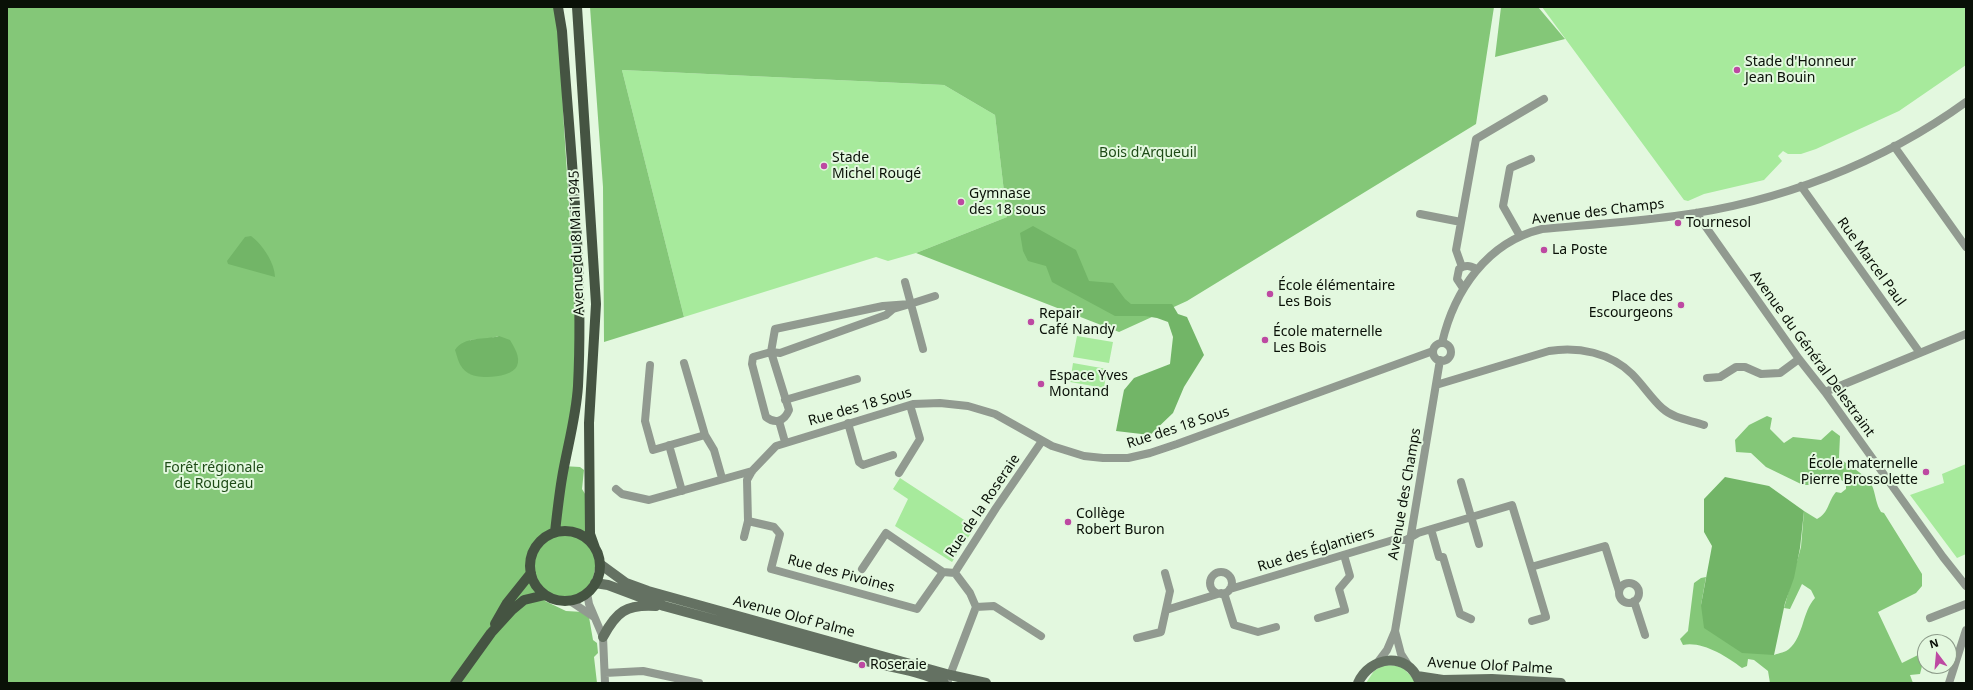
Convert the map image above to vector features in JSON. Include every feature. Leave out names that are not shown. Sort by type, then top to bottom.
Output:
[{"type":"main road","points":[[555,532],[562,478],[574,422],[578,388],[580,314],[563,38],[558,7]]},
{"type":"main road","name":"Avenue du 8 Mai 1945","points":[[577,7],[596,304],[589,423],[590,534],[595,548]]},
{"type":"main road","points":[[566,531],[578,534],[587,539],[595,548],[600,564],[598,576],[595,583],[587,593],[570,600],[553,599],[545,595],[537,588],[531,573],[530,561],[539,542],[555,532],[566,531]]},
{"type":"main road","name":"Avenue Olof Palme","points":[[600,564],[614,576],[626,583],[648,591],[947,680]]},
{"type":"main road","points":[[491,633],[507,603],[531,573]]},
{"type":"main road","name":"Avenue Olof Palme","points":[[595,583],[608,585],[664,606],[862,660],[947,680],[986,683]]},
{"type":"main road","points":[[455,683],[491,633],[512,610],[524,600],[545,595]]},
{"type":"main road","points":[[602,637],[616,616],[631,607],[641,605],[664,606]]},
{"type":"main road","name":"Avenue Olof Palme","points":[[1378,662],[1393,660],[1402,663],[1416,676],[1442,680],[1492,679],[1561,683]]},
{"type":"main road","points":[[1357,683],[1364,673],[1378,662]]},
{"type":"street","points":[[1462,267],[1456,250],[1476,139],[1544,100]]},
{"type":"street","name":"Avenue des Champs","points":[[1378,662],[1387,650],[1395,631],[1440,360],[1446,360],[1450,354],[1449,346],[1442,343],[1451,312],[1462,288],[1477,270],[1503,246],[1520,236],[1542,229],[1696,213],[1752,201],[1801,186],[1854,165],[1894,146],[1930,126],[1966,102]]},
{"type":"street","points":[[1894,146],[1966,247]]},
{"type":"street","points":[[1520,236],[1503,206],[1510,168],[1531,159]]},
{"type":"street","name":"Rue Marcel Paul","points":[[1801,186],[1920,353]]},
{"type":"street","name":"Avenue du Général Delestraint","points":[[1696,213],[1799,359],[1825,392],[1943,557],[1966,586]]},
{"type":"street","points":[[1420,214],[1461,222]]},
{"type":"street","points":[[1462,288],[1457,279],[1459,269],[1470,266],[1477,270]]},
{"type":"street","points":[[905,282],[923,350]]},
{"type":"street","points":[[910,304],[883,306],[775,329],[771,352],[788,410],[786,416],[779,422],[772,421],[766,417],[752,364],[753,357],[771,352],[780,353],[886,315],[892,309],[910,304],[935,296]]},
{"type":"street","points":[[1825,392],[1966,334]]},
{"type":"street","points":[[1440,360],[1435,358],[1433,351],[1436,346],[1442,343]]},
{"type":"street","points":[[1436,384],[1550,351],[1566,349],[1588,351],[1601,355],[1624,367],[1662,408],[1669,413],[1704,425]]},
{"type":"street","name":"Rue des 18 Sous","points":[[744,537],[748,521],[747,480],[752,471],[776,446],[910,405],[940,403],[968,406],[995,414],[1042,442],[1084,456],[1118,459],[1142,455],[1190,440],[1433,351]]},
{"type":"street","points":[[1707,378],[1720,377],[1736,368],[1744,367],[1761,374],[1780,373],[1799,359]]},
{"type":"street","points":[[684,364],[704,435],[714,450],[722,478]]},
{"type":"street","points":[[650,365],[645,421],[653,450],[704,435]]},
{"type":"street","points":[[785,400],[857,379]]},
{"type":"street","points":[[899,473],[920,439],[910,405]]},
{"type":"street","points":[[779,422],[785,442]]},
{"type":"street","points":[[848,423],[859,462],[863,465],[892,455]]},
{"type":"street","name":"Rue de la Roseraie","points":[[976,607],[970,594],[955,573],[960,562],[1042,442]]},
{"type":"street","points":[[669,445],[682,490]]},
{"type":"street","points":[[616,489],[622,494],[649,500],[722,478],[752,471]]},
{"type":"street","points":[[1461,482],[1479,544]]},
{"type":"street","name":"Rue des Églantiers","points":[[1166,610],[1393,540],[1406,540],[1418,533],[1512,505],[1531,567]]},
{"type":"street","name":"Rue des Pivoines","points":[[748,521],[774,527],[780,534],[771,569],[917,609],[943,572]]},
{"type":"street","points":[[1431,529],[1439,557],[1443,558],[1460,614],[1471,619]]},
{"type":"street","points":[[862,569],[886,533],[943,572],[955,573]]},
{"type":"street","points":[[1532,621],[1546,617],[1531,567],[1605,546],[1620,598],[1625,602],[1634,601]]},
{"type":"street","points":[[1318,618],[1345,610],[1339,589],[1350,576],[1344,555]]},
{"type":"street","points":[[1137,638],[1161,632],[1170,591],[1165,573]]},
{"type":"street","points":[[1619,591],[1624,584],[1634,585],[1639,593],[1634,601],[1645,635]]},
{"type":"street","points":[[1225,592],[1234,626],[1258,632],[1276,627]]},
{"type":"street","points":[[587,593],[594,618],[602,637],[605,683]]},
{"type":"street","points":[[570,600],[594,618]]},
{"type":"street","points":[[1930,618],[1966,604]]},
{"type":"street","points":[[947,680],[976,607],[994,606],[1041,636]]},
{"type":"street","points":[[1949,683],[1966,630]]},
{"type":"street","name":"Avenue des Champs","points":[[1395,631],[1401,654],[1416,676]]},
{"type":"street","points":[[605,673],[643,671],[699,683]]},
{"type":"shaded area","points":[[1542,7],[1966,7],[1966,65],[1899,111],[1816,149],[1801,154],[1788,154],[1783,151],[1778,156],[1782,161],[1764,180],[1704,194],[1688,201],[1684,200]]},
{"type":"shaded area","name":"Stade Michel Rougé","points":[[622,70],[944,85],[995,115],[1007,217],[916,253],[888,261],[876,257],[684,317]]},
{"type":"shaded area","points":[[1033,226],[1076,250],[1089,281],[1113,283],[1125,299],[1131,304],[1172,304],[1178,314],[1187,317],[1204,355],[1184,387],[1173,413],[1150,435],[1116,431],[1124,390],[1134,378],[1170,364],[1173,337],[1168,322],[1145,316],[1115,316],[1052,282],[1046,266],[1028,261],[1023,251],[1020,233]]},
{"type":"shaded area","points":[[251,236],[267,254],[273,266],[275,277],[228,264],[227,261],[245,237]]},
{"type":"shaded area","points":[[499,336],[510,340],[516,352],[518,363],[514,370],[494,377],[479,377],[465,371],[459,363],[455,350],[464,342],[469,340]]},
{"type":"shaded area","points":[[1077,336],[1113,342],[1109,363],[1073,357]]},
{"type":"shaded area","points":[[1073,363],[1107,369],[1104,388],[1070,382]]},
{"type":"shaded area","points":[[1966,464],[1966,554],[1957,558],[1910,495],[1944,483],[1942,474]]},
{"type":"shaded area","points":[[1725,477],[1769,486],[1804,511],[1800,548],[1794,578],[1785,603],[1774,655],[1742,653],[1704,628],[1701,605],[1712,546],[1704,532],[1704,499]]},
{"type":"shaded area","points":[[900,478],[975,527],[952,562],[895,526],[908,499],[893,489]]},
{"type":"shaded area","points":[[1384,665],[1401,666],[1418,683],[1366,683],[1374,671]]},
{"type":"green space","name":"Forêt régionale de Rougeau","points":[[7,7],[560,7],[563,111],[576,315],[574,389],[562,466],[580,467],[584,470],[582,489],[587,497],[592,521],[596,550],[596,564],[589,587],[580,594],[545,601],[566,611],[583,612],[589,617],[593,640],[597,643],[598,653],[594,657],[597,683],[7,683]],"holes":[[[499,336],[469,374],[470,340],[488,339]]]},
{"type":"green space","name":"Bois d'Arqueuil","points":[[590,7],[1494,7],[1476,124],[1187,301],[1119,332],[916,253],[1007,217],[995,115],[944,85],[622,70],[684,317],[604,342],[603,187]]},
{"type":"green space","points":[[1501,7],[1538,7],[1565,39],[1495,57]]},
{"type":"green space","points":[[1767,416],[1772,418],[1770,429],[1784,443],[1793,437],[1821,440],[1832,430],[1840,436],[1839,458],[1868,480],[1871,484],[1881,512],[1884,513],[1922,574],[1922,586],[1916,593],[1878,612],[1902,663],[1917,656],[1917,674],[1920,674],[1910,675],[1913,683],[1770,683],[1768,671],[1754,660],[1748,659],[1747,666],[1742,668],[1714,650],[1698,645],[1683,645],[1680,639],[1688,631],[1694,583],[1701,578],[1706,577],[1701,605],[1774,655],[1788,650],[1794,644],[1798,638],[1808,610],[1815,598],[1811,590],[1802,584],[1790,609],[1784,608],[1801,547],[1804,511],[1817,519],[1824,514],[1836,492],[1841,493],[1846,489],[1846,483],[1833,475],[1818,485],[1803,485],[1766,467],[1751,453],[1736,452],[1735,440],[1749,425]]},
{"type":"place","name":"Stade d'Honneur Jean Bouin","points":[[1737,70]]},
{"type":"place","name":"Stade Michel Rougé","points":[[824,166]]},
{"type":"place","name":"Gymnase des 18 sous","points":[[961,202]]},
{"type":"place","name":"Tournesol","points":[[1678,223]]},
{"type":"place","name":"La Poste","points":[[1544,250]]},
{"type":"place","name":"École élémentaire Les Bois","points":[[1270,294]]},
{"type":"place","name":"Place des Escourgeons","points":[[1681,305]]},
{"type":"place","name":"Repair Café Nandy","points":[[1031,322]]},
{"type":"place","name":"École maternelle Les Bois","points":[[1265,340]]},
{"type":"place","name":"Espace Yves Montand","points":[[1041,384]]},
{"type":"place","name":"École maternelle Pierre Brossolette","points":[[1926,472]]},
{"type":"place","name":"Collège Robert Buron","points":[[1068,522]]},
{"type":"place","name":"Roseraie","points":[[862,665]]}]
